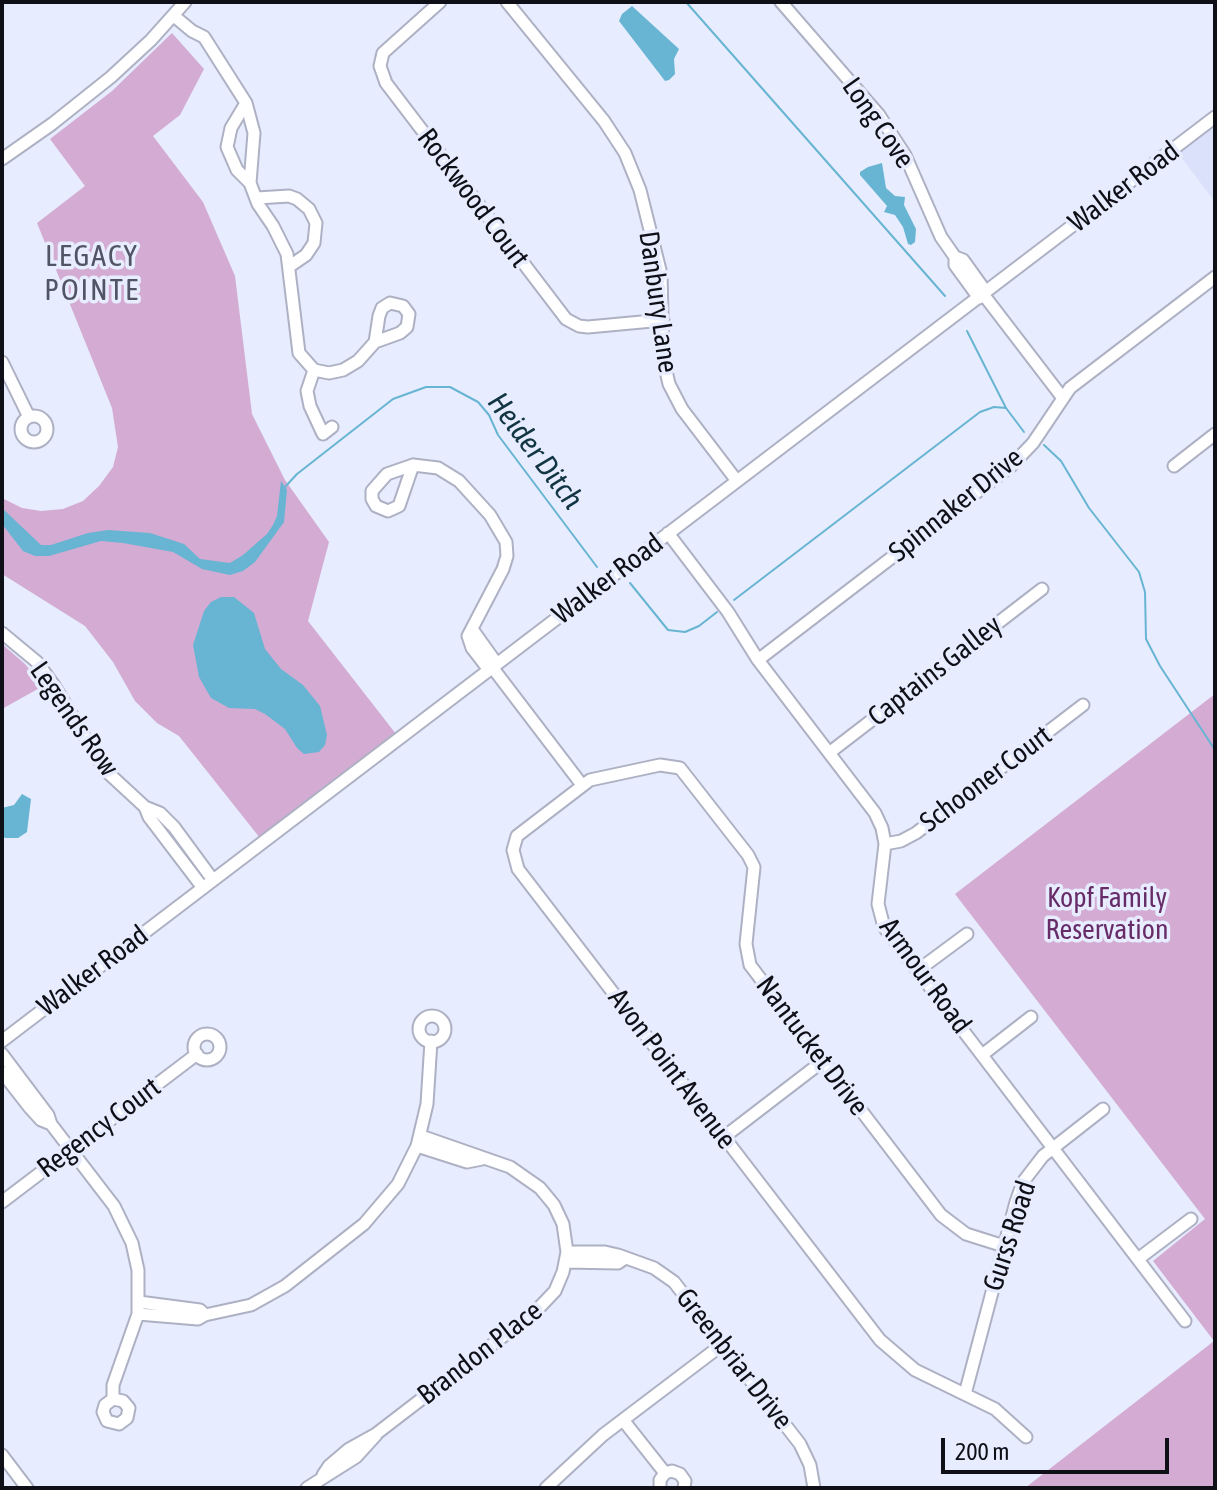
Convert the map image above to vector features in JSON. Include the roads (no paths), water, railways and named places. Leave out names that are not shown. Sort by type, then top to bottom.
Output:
[{"type":"street","points":[[2,159],[93,92],[151,40],[185,2]]},
{"type":"street","name":"Rockwood Court","points":[[440,2],[383,53],[380,66],[386,83],[566,319],[588,327],[663,320]]},
{"type":"street","name":"Danbury Lane","points":[[507,2],[604,121],[625,153],[640,190],[661,274],[663,358],[673,393],[737,481]]},
{"type":"street","name":"Long Cove","points":[[781,2],[879,115],[905,155],[941,237],[955,257],[955,265],[983,295],[1062,397]]},
{"type":"street","points":[[174,16],[192,31],[200,46],[223,68],[246,103],[254,133],[250,183]]},
{"type":"street","points":[[246,103],[231,128],[227,147],[237,170],[250,183],[258,204],[281,240],[290,266],[299,353],[314,370],[329,373],[343,370],[369,352],[375,342]]},
{"type":"street","name":"Walker Road","points":[[2,1041],[1215,117]]},
{"type":"street","points":[[257,198],[289,196],[297,199],[309,209],[316,223],[314,243],[306,255],[290,266]]},
{"type":"street","name":"Spinnaker Drive","points":[[758,660],[1011,466],[1033,443],[1062,397],[1077,382],[1215,277]]},
{"type":"street","points":[[2,362],[29,417]]},
{"type":"street","points":[[314,370],[307,391],[310,406],[323,434],[332,427]]},
{"type":"street","points":[[1174,466],[1215,434]]},
{"type":"street","points":[[413,465],[425,465],[450,474],[490,515],[506,542],[507,556],[503,569],[468,636],[469,642],[493,667],[582,785]]},
{"type":"street","name":"Armour Road","points":[[668,533],[728,612],[758,660],[875,813],[885,844],[878,911],[884,927],[1185,1321]]},
{"type":"street","name":"Captains Galley","points":[[829,753],[1042,589]]},
{"type":"street","name":"Legends Row","points":[[2,633],[37,662],[105,770],[145,807],[149,817],[208,884]]},
{"type":"street","name":"Schooner Court","points":[[885,844],[901,841],[916,833],[1083,705]]},
{"type":"street","name":"Nantucket Drive","points":[[582,785],[590,780],[660,765],[674,765],[686,773],[754,867],[746,944],[748,960],[941,1215],[966,1234],[1004,1246]]},
{"type":"street","name":"Avon Point Avenue","points":[[582,785],[517,836],[513,850],[516,864],[880,1340],[915,1370],[995,1409],[1026,1437]]},
{"type":"street","points":[[917,971],[967,934]]},
{"type":"street","points":[[982,1055],[1031,1017]]},
{"type":"street","points":[[139,1308],[200,1310],[205,1315],[238,1310],[263,1300],[351,1235],[388,1198],[407,1169],[419,1141],[427,1104],[431,1041]]},
{"type":"street","points":[[2,1054],[114,1206],[127,1230],[138,1270],[139,1308],[113,1385],[113,1399]]},
{"type":"street","name":"Regency Court","points":[[2,1202],[197,1054]]},
{"type":"street","points":[[724,1137],[823,1061]]},
{"type":"street","points":[[2,1072],[41,1120],[51,1124]]},
{"type":"street","name":"Gurss Road","points":[[965,1394],[1023,1182],[1037,1162],[1103,1109]]},
{"type":"street","points":[[419,1141],[467,1162],[482,1159],[519,1171],[547,1194],[563,1224],[567,1257]]},
{"type":"street","points":[[1138,1259],[1191,1219]]},
{"type":"street","name":"Greenbriar Drive","points":[[567,1257],[618,1263],[624,1259],[654,1268],[674,1282],[800,1444],[810,1465],[814,1488]]},
{"type":"street","name":"Brandon Place","points":[[307,1488],[323,1475],[334,1473],[356,1457],[376,1434],[536,1311],[555,1291],[567,1257]]},
{"type":"street","points":[[546,1488],[623,1420],[723,1344]]},
{"type":"street","points":[[623,1420],[665,1473]]},
{"type":"street","points":[[2,1455],[27,1488]]},
{"type":"street","points":[[660,1488],[660,1480],[665,1473],[672,1471],[680,1474],[685,1481],[684,1488]]},
{"type":"water","points":[[632,6],[679,49],[674,59],[675,74],[669,80],[665,81],[619,21]]},
{"type":"water","points":[[882,163],[886,188],[895,196],[905,197],[904,205],[916,229],[915,242],[911,245],[895,215],[884,212],[887,206],[860,175],[868,167]]},
{"type":"water","points":[[281,481],[287,490],[284,522],[255,562],[243,571],[230,575],[202,569],[173,552],[123,543],[101,541],[49,556],[35,556],[23,551],[2,524],[2,508],[41,545],[108,530],[150,533],[184,544],[200,559],[230,563],[267,534],[273,525]]},
{"type":"water","points":[[221,597],[234,597],[254,613],[265,649],[320,706],[327,735],[325,745],[319,752],[304,754],[285,729],[255,709],[229,708],[211,698],[199,677],[193,645],[204,611],[211,602]]},
{"type":"water","points":[[22,794],[31,799],[27,832],[18,838],[5,838],[2,835],[2,808],[14,805]]},
{"type":"waterway","points":[[686,2],[945,296]]},
{"type":"waterway","points":[[967,331],[1006,408]]},
{"type":"waterway","name":"Heider Ditch","points":[[285,487],[297,474],[393,399],[426,387],[450,387],[478,402],[489,415],[498,435],[597,567]]},
{"type":"waterway","name":"Heider Ditch","points":[[734,600],[980,412],[994,407],[1006,408],[1024,432]]},
{"type":"waterway","name":"Heider Ditch","points":[[1044,445],[1061,461],[1089,508],[1139,572],[1145,592],[1146,639],[1215,750]]},
{"type":"waterway","name":"Heider Ditch","points":[[630,583],[668,630],[685,632],[717,612]]},
{"type":"district","name":"LEGACY POINTE","points":[[92,274]]},
{"type":"park label","name":"Kopf Family Reservation","points":[[1107,914]]}]
